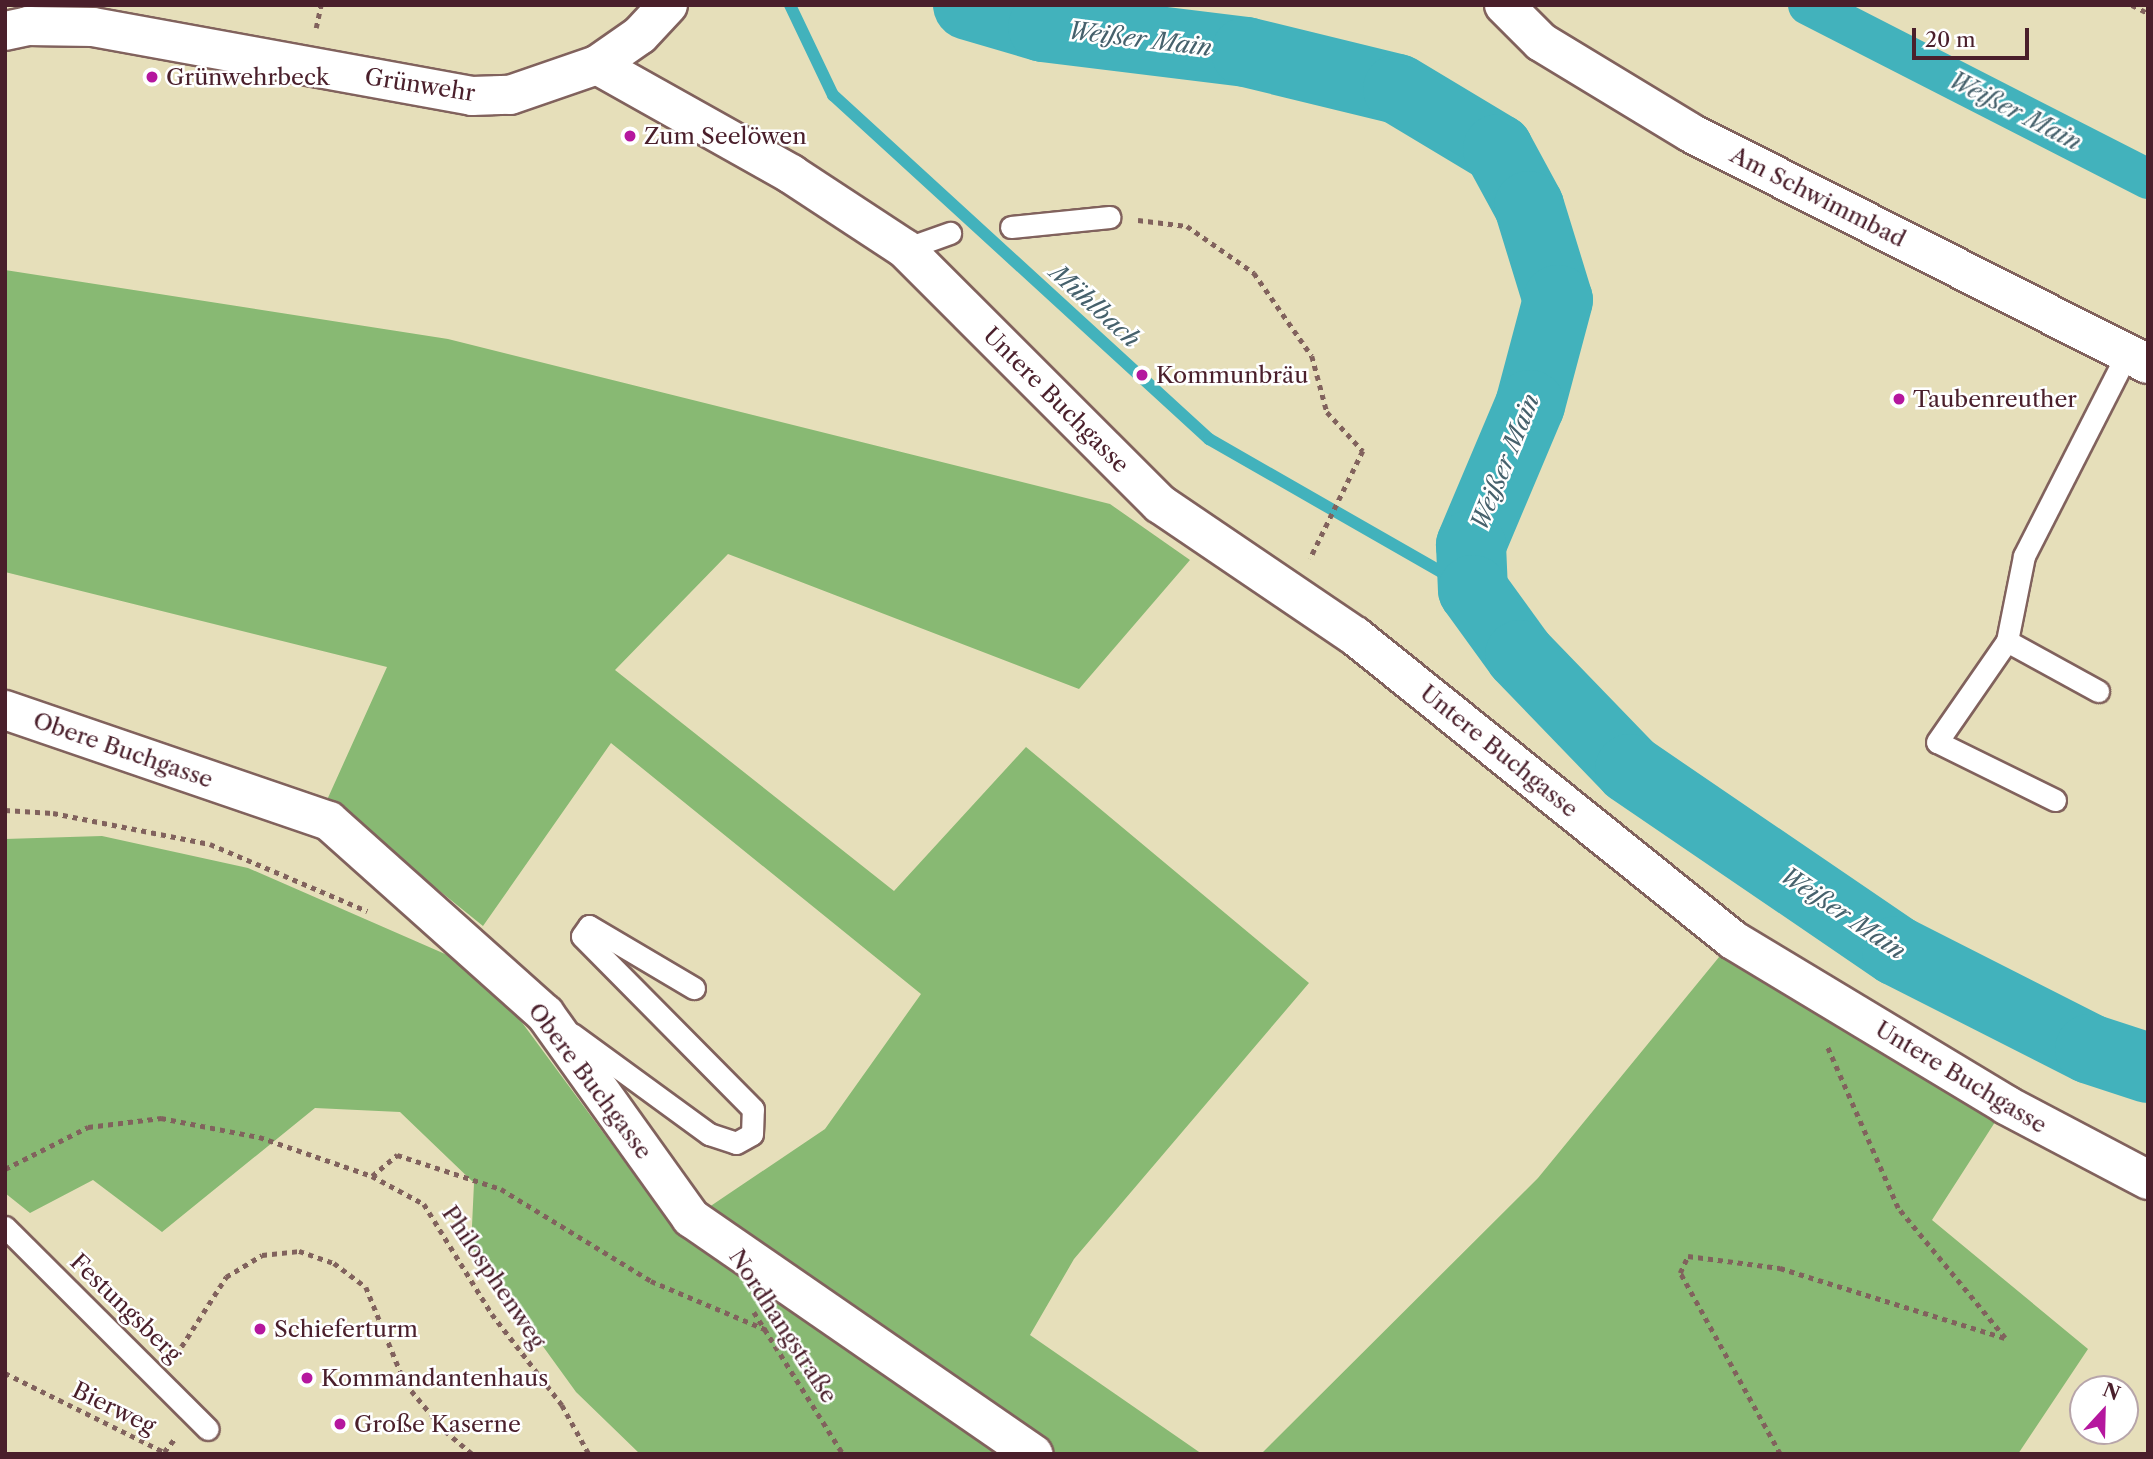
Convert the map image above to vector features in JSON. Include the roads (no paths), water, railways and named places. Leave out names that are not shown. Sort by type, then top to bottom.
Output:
[{"type":"street","name":"Grünwehr","points":[[5,31],[93,27],[472,96],[510,95],[597,65],[640,35],[668,5]]},
{"type":"street","name":"Am Schwimmbad","points":[[1504,5],[1541,42],[1691,133],[2138,359]]},
{"type":"street","points":[[597,65],[791,174],[905,249]]},
{"type":"street","name":"Untere Buchgasse","points":[[905,249],[1160,504],[1355,636],[1733,940],[2006,1105],[2148,1180]]},
{"type":"street","name":"Obere Buchgasse","points":[[5,710],[329,821],[545,1014],[691,1218],[1033,1454]]},
{"type":"lane","points":[[1011,227],[1109,217]]},
{"type":"lane","points":[[905,249],[950,233]]},
{"type":"lane","points":[[2055,800],[1937,742],[2007,641],[2024,556],[2138,359]]},
{"type":"lane","points":[[2007,641],[2098,691]]},
{"type":"lane","points":[[545,1014],[709,1134],[736,1143],[752,1134],[753,1109],[582,936],[589,926],[694,988]]},
{"type":"lane","name":"Festungsberg","points":[[5,1227],[162,1379],[202,1422]]},
{"type":"waterway","name":"Mühlbach","points":[[790,5],[833,95],[1209,439],[1473,590]]},
{"type":"waterway","name":"Weißer Main","points":[[968,5],[1043,27],[1246,52],[1398,89],[1498,149],[1529,206],[1558,300],[1530,405],[1471,545],[1473,590],[1520,655],[1630,769],[1897,951],[2090,1049],[2148,1068]]},
{"type":"waterway","name":"Weißer Main","points":[[1808,5],[2148,179]]},
{"type":"place","name":"Grünwehrbeck","points":[[152,77]]},
{"type":"place","name":"Zum Seelöwen","points":[[630,136]]},
{"type":"place","name":"Kommunbräu","points":[[1142,375]]},
{"type":"place","name":"Taubenreuther","points":[[1899,399]]},
{"type":"place","name":"Schieferturm","points":[[260,1329]]},
{"type":"place","name":"Kommandantenhaus","points":[[307,1378]]},
{"type":"place","name":"Große Kaserne","points":[[340,1424]]}]
